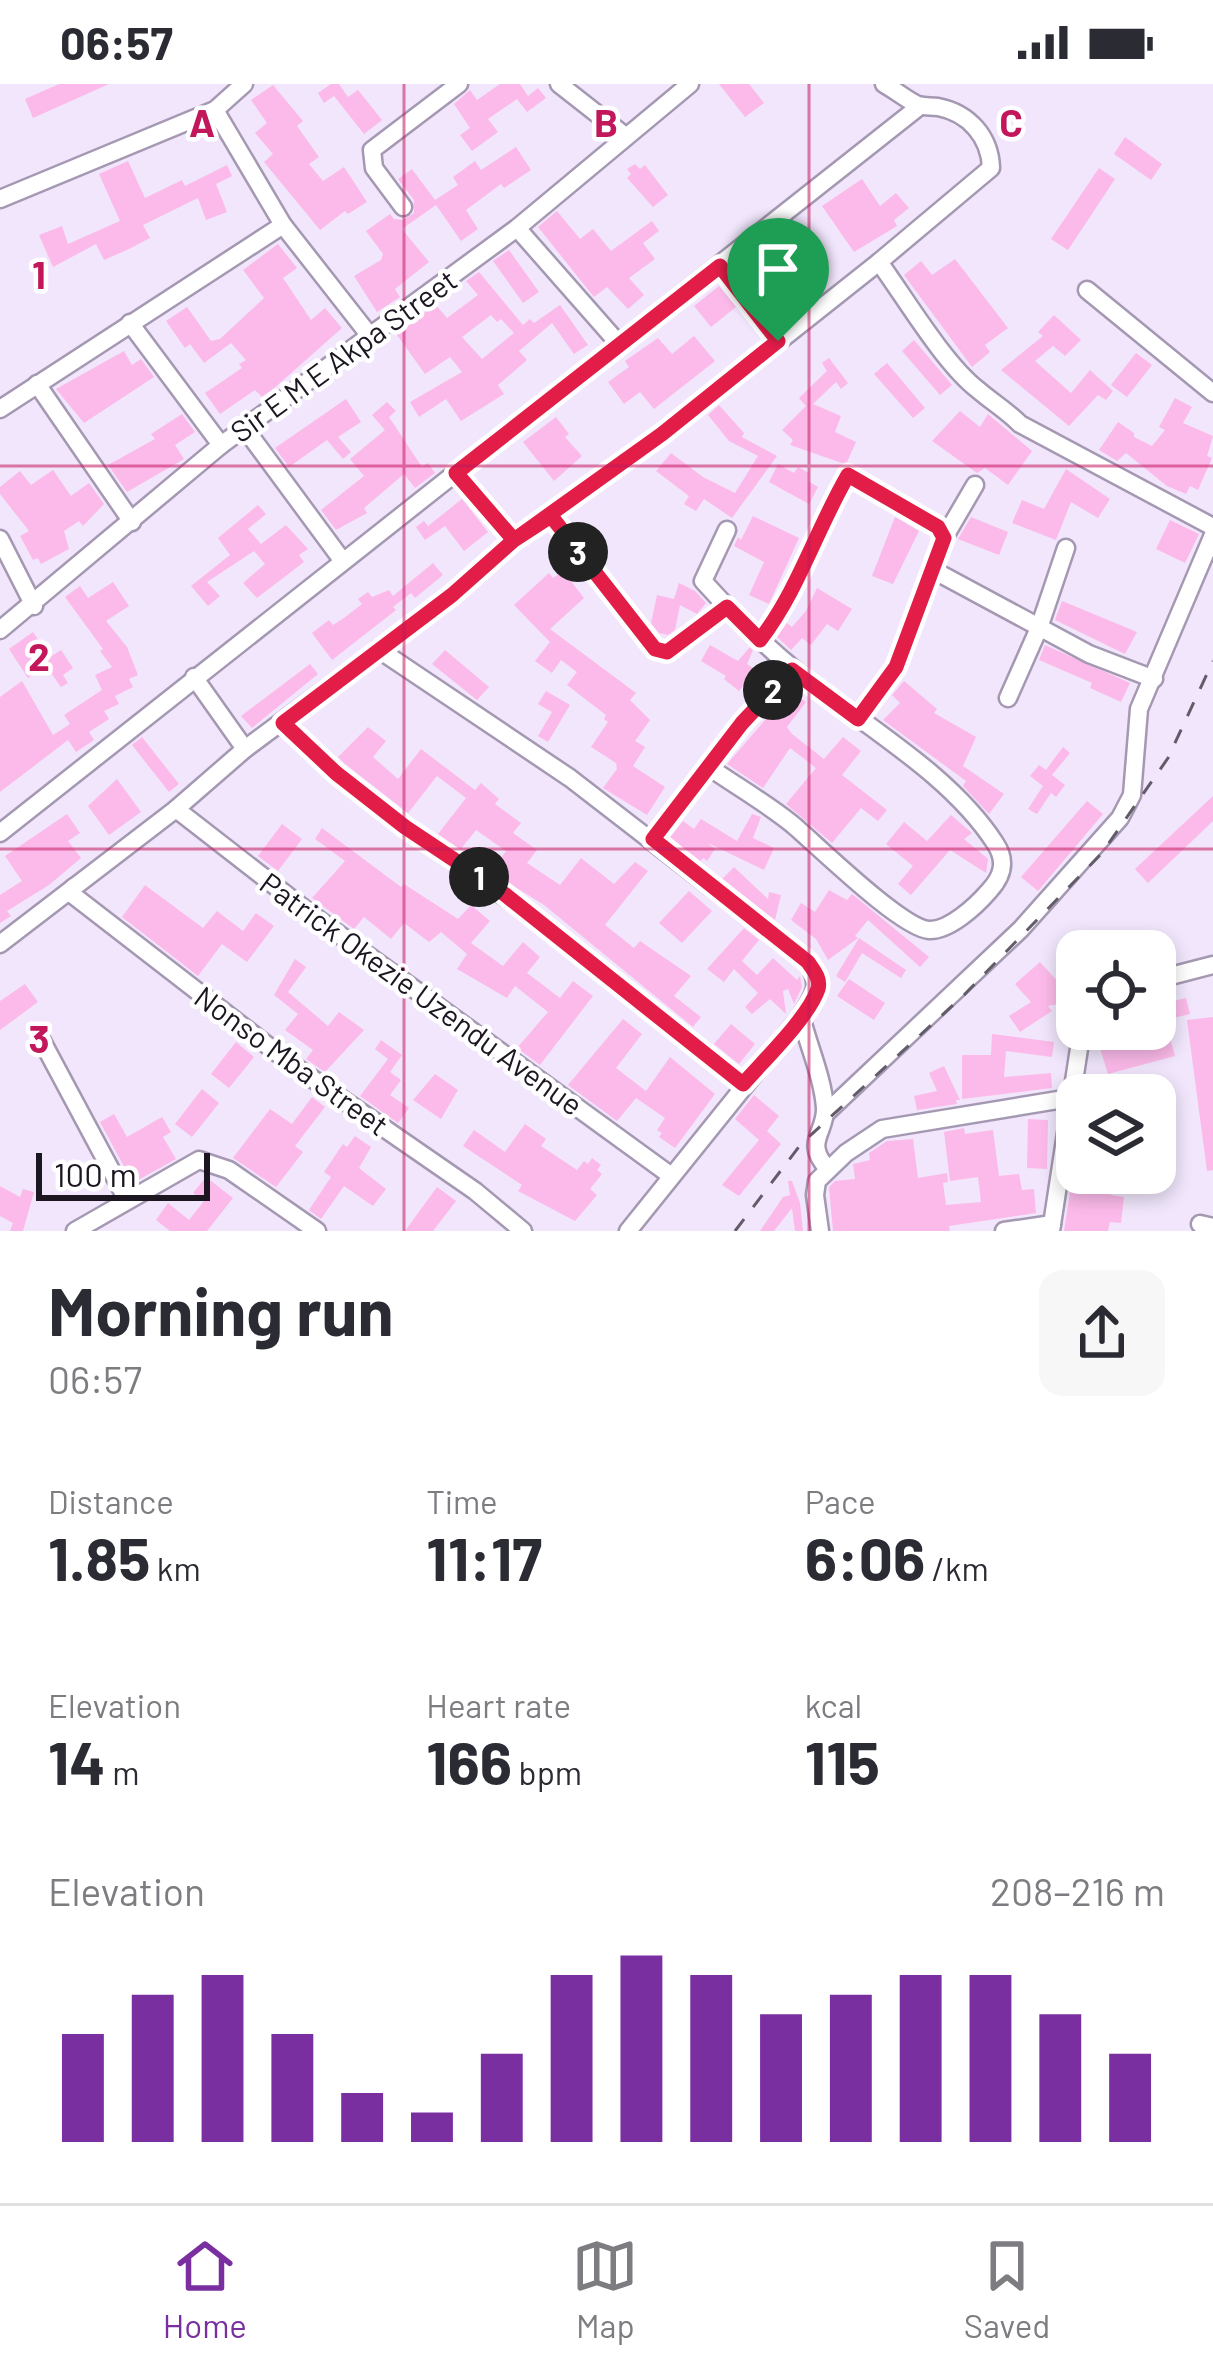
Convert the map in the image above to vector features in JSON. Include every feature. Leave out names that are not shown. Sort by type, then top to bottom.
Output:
[{"type":"street","points":[[0,199],[215,110],[244,84]]},
{"type":"street","points":[[404,207],[374,168],[372,150],[459,84]]},
{"type":"street","points":[[559,84],[624,135]]},
{"type":"street","name":"Sir E M E Akpa Street","points":[[0,630],[221,446],[517,228],[689,84]]},
{"type":"street","points":[[0,944],[176,809],[245,749],[452,595],[514,540],[662,434],[991,168],[984,135],[969,122],[942,107],[920,106],[884,84]]},
{"type":"street","points":[[0,833],[920,106]]},
{"type":"street","points":[[215,110],[283,225],[370,336]]},
{"type":"street","points":[[0,409],[283,225]]},
{"type":"street","points":[[517,228],[619,344]]},
{"type":"street","points":[[827,1169],[818,1159],[815,1139],[826,1113],[1021,929],[1120,818],[1132,795],[1139,709],[1213,531],[1020,424],[956,365],[879,262]]},
{"type":"street","points":[[720,266],[778,341]]},
{"type":"street","points":[[1087,290],[1213,393]]},
{"type":"street","points":[[130,323],[221,446]]},
{"type":"street","points":[[37,384],[132,522]]},
{"type":"street","points":[[246,430],[342,560]]},
{"type":"street","points":[[456,473],[514,540]]},
{"type":"street","points":[[760,640],[782,612],[806,567],[828,508],[848,475],[938,527],[944,538]]},
{"type":"street","points":[[858,719],[896,667],[944,538],[975,485]]},
{"type":"street","points":[[551,516],[655,649],[667,652],[727,607]]},
{"type":"street","points":[[709,767],[789,822],[892,910],[920,928],[932,931],[946,926],[1000,879],[999,847],[964,801],[792,670],[703,581],[727,530]]},
{"type":"street","points":[[0,539],[34,605]]},
{"type":"street","points":[[1008,698],[1039,628],[1066,548]]},
{"type":"street","points":[[933,570],[1089,654],[1154,679]]},
{"type":"street","points":[[378,650],[653,839],[808,962],[818,980],[818,989],[801,1016],[628,1231]]},
{"type":"street","points":[[653,839],[792,670]]},
{"type":"street","points":[[194,676],[245,749]]},
{"type":"street","points":[[283,723],[336,773],[405,827],[498,889],[743,1084]]},
{"type":"street","name":"Patrick Okezie Uzendu Avenue","points":[[176,809],[311,914],[670,1175]]},
{"type":"street","name":"Nonso Mba Street","points":[[74,886],[70,892],[293,1066],[475,1191],[523,1231]]},
{"type":"street","points":[[1176,974],[1213,964]]},
{"type":"street","points":[[801,1016],[826,1113]]},
{"type":"street","points":[[42,1041],[127,1200]]},
{"type":"street","points":[[820,1231],[814,1195],[817,1181],[883,1130],[1056,1100]]},
{"type":"street","points":[[75,1231],[189,1163],[207,1160],[229,1170],[307,1228]]},
{"type":"street","points":[[1004,1231],[1051,1227],[1056,1193]]},
{"type":"building","points":[[59,84],[109,84],[33,118],[25,99]]},
{"type":"building","points":[[339,84],[348,97],[358,90],[382,120],[364,134],[334,96],[324,103],[318,93]]},
{"type":"building","points":[[500,84],[520,84],[528,96],[538,88],[546,98],[527,112],[517,99],[488,119],[498,132],[472,151],[460,135],[470,128],[454,104],[470,90],[477,100]]},
{"type":"building","points":[[719,84],[749,84],[764,103],[745,117]]},
{"type":"building","points":[[273,85],[303,121],[297,126],[319,157],[309,164],[323,181],[344,167],[367,202],[320,230],[264,162],[273,154],[255,133],[267,123],[251,100]]},
{"type":"building","points":[[1125,137],[1162,164],[1151,180],[1114,154]]},
{"type":"building","points":[[516,147],[531,170],[504,188],[501,184],[466,210],[478,229],[461,241],[436,205],[402,229],[429,262],[395,289],[400,297],[377,312],[354,276],[383,254],[366,231],[390,214],[403,220],[414,213],[414,200],[398,179],[412,169],[435,200],[458,185],[453,177],[475,161],[481,170]]},
{"type":"building","points":[[128,161],[145,198],[182,180],[185,186],[227,165],[232,176],[216,184],[227,212],[206,220],[198,198],[143,225],[150,238],[127,250],[104,260],[96,244],[53,267],[39,235],[62,226],[68,244],[120,221],[99,174]]},
{"type":"building","points":[[635,164],[640,169],[645,165],[668,195],[653,207],[627,178],[631,174],[627,169]]},
{"type":"building","points":[[1099,168],[1115,179],[1068,250],[1051,239]]},
{"type":"building","points":[[862,179],[880,206],[896,193],[909,208],[894,220],[897,226],[854,252],[822,206]]},
{"type":"building","points":[[557,211],[580,239],[593,229],[611,251],[652,221],[659,231],[643,243],[655,259],[629,278],[644,295],[628,309],[607,287],[594,297],[538,227]]},
{"type":"building","points":[[804,242],[816,257],[796,274],[809,291],[791,306],[783,296],[787,292],[764,263],[760,266],[753,258],[771,243],[784,259]]},
{"type":"building","points":[[278,244],[297,268],[283,278],[311,320],[325,308],[342,328],[263,398],[255,390],[220,414],[205,393],[242,368],[239,364],[246,360],[231,343],[204,363],[190,344],[185,348],[166,321],[187,307],[211,341],[220,339],[264,298],[243,270]]},
{"type":"building","points":[[509,250],[539,292],[523,303],[493,261]]},
{"type":"building","points":[[955,259],[1008,328],[985,345],[990,352],[972,367],[904,275],[921,261],[932,275]]},
{"type":"building","points":[[479,272],[523,325],[560,305],[588,345],[574,354],[552,323],[519,351],[527,360],[498,385],[504,394],[461,421],[446,399],[419,417],[410,402],[462,372],[450,357],[425,374],[397,335],[435,304],[447,318],[478,295],[466,281]],"holes":[[[491,315],[497,322],[501,319],[514,333],[482,359],[462,337]]]},
{"type":"building","points":[[719,286],[736,307],[711,327],[694,306]]},
{"type":"building","points":[[1054,315],[1081,340],[1065,356],[1053,346],[1035,361],[1071,393],[1090,370],[1113,391],[1106,400],[1098,395],[1069,426],[1001,370],[1043,336],[1038,332]]},
{"type":"building","points":[[694,336],[715,361],[654,409],[640,392],[624,404],[608,382],[629,367],[625,361],[658,338],[672,354]]},
{"type":"building","points":[[914,340],[952,385],[940,395],[902,351]]},
{"type":"building","points":[[124,351],[132,365],[141,359],[154,377],[84,423],[56,389]]},
{"type":"building","points":[[1136,353],[1152,365],[1127,397],[1111,385]]},
{"type":"building","points":[[829,358],[848,383],[841,389],[836,382],[813,404],[841,416],[835,432],[856,442],[847,462],[842,463],[790,445],[793,440],[782,430],[806,406],[799,398],[827,371],[822,363]]},
{"type":"building","points":[[887,363],[925,408],[913,418],[874,374]]},
{"type":"building","points":[[1175,398],[1192,407],[1183,423],[1213,436],[1207,456],[1212,458],[1198,490],[1190,486],[1186,494],[1167,486],[1126,453],[1117,461],[1099,450],[1118,422],[1152,446],[1165,430],[1159,427]]},
{"type":"building","points":[[346,399],[361,422],[338,437],[351,452],[343,459],[327,440],[289,467],[275,448]]},
{"type":"building","points":[[387,402],[396,411],[389,417],[422,467],[428,463],[435,473],[415,488],[404,474],[364,508],[367,513],[336,530],[321,510],[364,476],[350,459],[385,430],[372,415]]},
{"type":"building","points":[[719,405],[744,433],[742,437],[777,456],[732,518],[704,499],[696,511],[684,504],[689,496],[656,471],[671,453],[735,493],[758,456],[729,441],[708,415]]},
{"type":"building","points":[[960,411],[980,427],[988,414],[1032,451],[1008,485],[985,468],[977,473],[932,441]]},
{"type":"building","points":[[182,414],[195,432],[175,445],[184,459],[127,492],[108,465],[155,439],[151,434]]},
{"type":"building","points":[[556,417],[569,434],[565,437],[582,456],[554,481],[523,442]]},
{"type":"building","points":[[778,464],[794,473],[798,467],[809,473],[808,481],[818,487],[809,504],[769,482]]},
{"type":"building","points":[[1066,469],[1110,499],[1098,518],[1071,502],[1056,540],[1012,523],[1022,500],[1044,509]]},
{"type":"building","points":[[53,470],[71,496],[89,483],[104,504],[83,526],[79,521],[64,531],[69,549],[41,564],[38,558],[33,560],[20,536],[29,531],[0,494],[0,487],[20,471],[31,485]]},
{"type":"building","points":[[462,499],[488,532],[464,551],[445,526],[425,540],[416,527],[424,521],[428,526]]},
{"type":"building","points":[[258,505],[266,514],[248,529],[261,544],[286,525],[308,549],[299,555],[304,562],[257,598],[243,583],[265,564],[254,551],[207,582],[220,596],[208,606],[191,586],[230,555],[218,538]]},
{"type":"building","points":[[753,516],[799,538],[769,604],[749,595],[764,562],[734,546]]},
{"type":"building","points":[[895,517],[919,531],[893,584],[872,576]]},
{"type":"building","points":[[971,517],[1008,532],[999,555],[958,539]]},
{"type":"building","points":[[1170,520],[1199,534],[1185,563],[1156,549]]},
{"type":"building","points":[[433,563],[443,575],[415,598],[411,593],[332,660],[312,633],[329,620],[333,625],[344,618],[362,604],[358,599],[368,592],[372,597],[389,590],[393,596]]},
{"type":"building","points":[[563,571],[584,598],[550,629],[636,693],[630,700],[650,720],[635,741],[645,747],[633,766],[665,787],[647,815],[603,788],[617,769],[616,763],[591,747],[608,722],[606,715],[567,685],[577,672],[561,660],[552,673],[535,661],[550,642],[514,605],[549,573],[553,578]]},
{"type":"building","points":[[113,582],[129,606],[106,621],[127,647],[138,675],[129,679],[133,687],[115,696],[119,704],[104,711],[109,719],[89,732],[94,740],[76,752],[68,740],[0,792],[0,697],[22,681],[53,735],[70,724],[64,715],[102,690],[95,675],[112,667],[65,597],[80,586],[88,598]]},
{"type":"building","points":[[679,583],[706,603],[697,614],[680,605],[675,630],[668,635],[659,633],[651,623],[657,595],[674,599]]},
{"type":"building","points":[[817,588],[852,609],[838,631],[827,624],[811,645],[802,638],[791,650],[777,637],[787,623],[792,627],[806,611]]},
{"type":"building","points":[[1062,601],[1137,632],[1125,654],[1055,620]]},
{"type":"building","points":[[33,632],[50,657],[61,650],[73,668],[63,675],[68,683],[61,687],[46,666],[28,678],[9,649]]},
{"type":"building","points":[[710,645],[738,661],[750,647],[753,650],[747,664],[756,670],[739,691],[726,676],[701,661]]},
{"type":"building","points":[[1045,645],[1130,683],[1121,702],[1090,688],[1092,683],[1039,660]]},
{"type":"building","points":[[445,650],[489,687],[477,700],[432,664]]},
{"type":"building","points":[[310,664],[318,674],[252,728],[241,716]]},
{"type":"building","points":[[904,681],[937,709],[934,713],[976,737],[963,766],[1004,794],[989,814],[963,786],[966,781],[883,720],[900,703],[892,695]]},
{"type":"building","points":[[791,690],[806,702],[787,727],[792,734],[824,759],[843,737],[861,751],[842,775],[887,810],[878,821],[861,808],[832,843],[786,804],[816,768],[790,748],[763,788],[727,764]]},
{"type":"building","points":[[546,691],[570,705],[548,742],[538,736],[552,712],[538,704]]},
{"type":"building","points":[[368,727],[386,741],[373,757],[398,779],[421,749],[475,790],[481,783],[499,799],[495,804],[521,823],[513,833],[537,850],[527,863],[560,885],[581,858],[614,884],[635,862],[648,871],[605,925],[634,948],[640,941],[691,976],[674,996],[701,1017],[693,1027],[544,905],[491,872],[506,851],[476,830],[460,850],[438,834],[466,798],[437,776],[408,813],[345,764],[338,757]]},
{"type":"building","points":[[142,737],[179,784],[169,792],[132,745]]},
{"type":"building","points":[[1063,747],[1070,753],[1052,775],[1065,785],[1056,797],[1051,793],[1037,814],[1028,809],[1043,786],[1030,776],[1039,765],[1046,770]]},
{"type":"building","points":[[117,779],[141,812],[109,835],[88,806]]},
{"type":"building","points":[[1213,796],[1213,821],[1148,883],[1135,869]]},
{"type":"building","points":[[1087,801],[1103,814],[1038,891],[1021,877]]},
{"type":"building","points":[[67,814],[80,833],[68,841],[81,858],[7,911],[11,916],[0,923],[0,895],[22,881],[5,856]]},
{"type":"building","points":[[752,814],[761,817],[753,838],[774,848],[764,870],[708,843],[715,849],[707,861],[700,862],[669,839],[683,821],[694,829],[701,819],[737,841]]},
{"type":"building","points":[[951,815],[972,833],[964,839],[988,859],[986,873],[950,850],[911,895],[898,884],[913,866],[886,844],[904,822],[927,841]]},
{"type":"building","points":[[282,824],[302,839],[278,871],[258,856]]},
{"type":"building","points":[[322,828],[401,887],[404,884],[458,919],[471,905],[490,921],[471,943],[503,966],[523,942],[540,957],[527,973],[560,998],[573,981],[593,996],[540,1065],[517,1048],[548,1012],[515,986],[507,998],[457,969],[467,954],[441,932],[429,942],[404,923],[391,939],[364,917],[354,929],[312,898],[345,861],[315,839]]},
{"type":"building","points":[[734,867],[768,899],[769,892],[781,895],[775,920],[722,879]]},
{"type":"building","points":[[145,885],[203,928],[217,911],[243,931],[256,913],[274,926],[247,962],[222,944],[198,976],[122,917]]},
{"type":"building","points":[[829,890],[847,900],[852,894],[929,957],[920,967],[868,920],[858,938],[828,960],[816,939],[791,920],[801,903],[815,912]]},
{"type":"building","points":[[689,891],[712,911],[682,943],[659,923]]},
{"type":"building","points":[[744,928],[759,940],[742,961],[757,975],[773,958],[797,980],[800,976],[802,987],[794,1004],[788,989],[783,991],[786,1014],[770,999],[752,1014],[745,1007],[758,993],[734,969],[724,982],[707,969]]},
{"type":"building","points":[[859,938],[906,970],[901,978],[862,953],[845,982],[836,976]]},
{"type":"building","points":[[295,959],[306,967],[288,992],[328,1026],[339,1012],[364,1030],[325,1072],[306,1059],[313,1050],[285,1030],[298,1014],[274,995]]},
{"type":"building","points":[[1040,962],[1056,980],[1056,1004],[1048,1006],[1052,1011],[1020,1032],[1009,1016],[1031,1002],[1015,984]]},
{"type":"building","points":[[849,979],[885,1003],[874,1020],[837,996]]},
{"type":"building","points":[[25,984],[38,1002],[0,1030],[0,1001]]},
{"type":"building","points":[[1186,998],[1190,1014],[1176,1017],[1176,1000]]},
{"type":"building","points":[[1213,1017],[1213,1170],[1207,1171],[1187,1020]]},
{"type":"building","points":[[623,1019],[642,1034],[616,1068],[646,1091],[670,1057],[715,1094],[675,1148],[659,1137],[662,1133],[657,1130],[665,1118],[636,1098],[617,1121],[568,1085]]},
{"type":"building","points":[[731,1024],[755,1044],[739,1064],[714,1044]]},
{"type":"building","points":[[992,1034],[1054,1042],[1052,1057],[1006,1051],[1004,1077],[1051,1073],[1052,1088],[962,1099],[962,1055],[991,1055]]},
{"type":"building","points":[[381,1040],[402,1055],[390,1072],[401,1080],[390,1095],[409,1108],[398,1123],[360,1096],[388,1059],[375,1049]]},
{"type":"building","points":[[236,1042],[254,1057],[229,1088],[211,1074]]},
{"type":"building","points":[[1101,1050],[1173,1050],[1175,1056],[1108,1074]]},
{"type":"building","points":[[944,1066],[960,1100],[917,1110],[914,1096],[937,1091],[929,1073]]},
{"type":"building","points":[[435,1074],[458,1090],[441,1119],[413,1100]]},
{"type":"building","points":[[202,1089],[219,1103],[192,1137],[175,1124]]},
{"type":"building","points":[[754,1095],[779,1116],[767,1131],[781,1144],[739,1196],[722,1185],[759,1140],[735,1119]]},
{"type":"building","points":[[312,1097],[325,1107],[295,1146],[303,1152],[276,1187],[233,1158],[270,1109],[292,1124]]},
{"type":"building","points":[[114,1114],[127,1137],[162,1117],[171,1132],[163,1137],[176,1159],[133,1183],[100,1122]]},
{"type":"building","points":[[1028,1119],[1048,1120],[1047,1169],[1027,1168]]},
{"type":"building","points":[[525,1124],[546,1139],[541,1146],[577,1170],[592,1158],[601,1165],[597,1170],[602,1174],[590,1189],[597,1195],[575,1221],[518,1191],[522,1185],[463,1146],[474,1130],[505,1152]]},
{"type":"building","points":[[964,1128],[965,1134],[993,1130],[999,1176],[1019,1174],[1022,1190],[1034,1189],[1036,1213],[949,1226],[950,1231],[833,1231],[829,1187],[835,1181],[855,1179],[853,1164],[870,1160],[869,1153],[887,1141],[913,1139],[918,1178],[947,1173],[948,1182],[943,1183],[946,1205],[981,1202],[978,1177],[950,1181],[944,1132]]},
{"type":"building","points":[[355,1136],[371,1147],[359,1168],[386,1189],[373,1206],[344,1186],[321,1219],[309,1210],[331,1177],[324,1172],[343,1144],[347,1147]]},
{"type":"building","points":[[206,1177],[233,1198],[207,1231],[170,1231],[156,1220],[168,1203],[189,1220],[204,1201],[193,1193]]},
{"type":"building","points":[[788,1181],[800,1203],[803,1231],[795,1231],[792,1208],[774,1231],[760,1231],[783,1197],[790,1195]]},
{"type":"building","points":[[0,1186],[20,1197],[23,1189],[34,1192],[23,1231],[10,1231],[13,1223],[0,1216]]},
{"type":"building","points":[[437,1187],[456,1201],[433,1231],[405,1231]]},
{"type":"building","points":[[1070,1194],[1124,1197],[1121,1223],[1110,1222],[1108,1231],[1064,1231]]},
{"type":"railway","points":[[735,1231],[801,1144],[964,995],[1102,853],[1168,758],[1213,661]]},
{"type":"route","points":[[778,341],[662,434],[514,540],[452,595],[283,723],[336,773],[405,827],[498,889],[743,1084],[801,1016],[818,989],[818,980],[808,962],[653,839],[742,723],[792,670],[858,719],[896,667],[944,538],[938,527],[848,475],[828,508],[806,567],[782,612],[760,640],[727,607],[667,652],[655,649],[551,516],[514,540],[456,473],[720,266],[778,341]]}]
